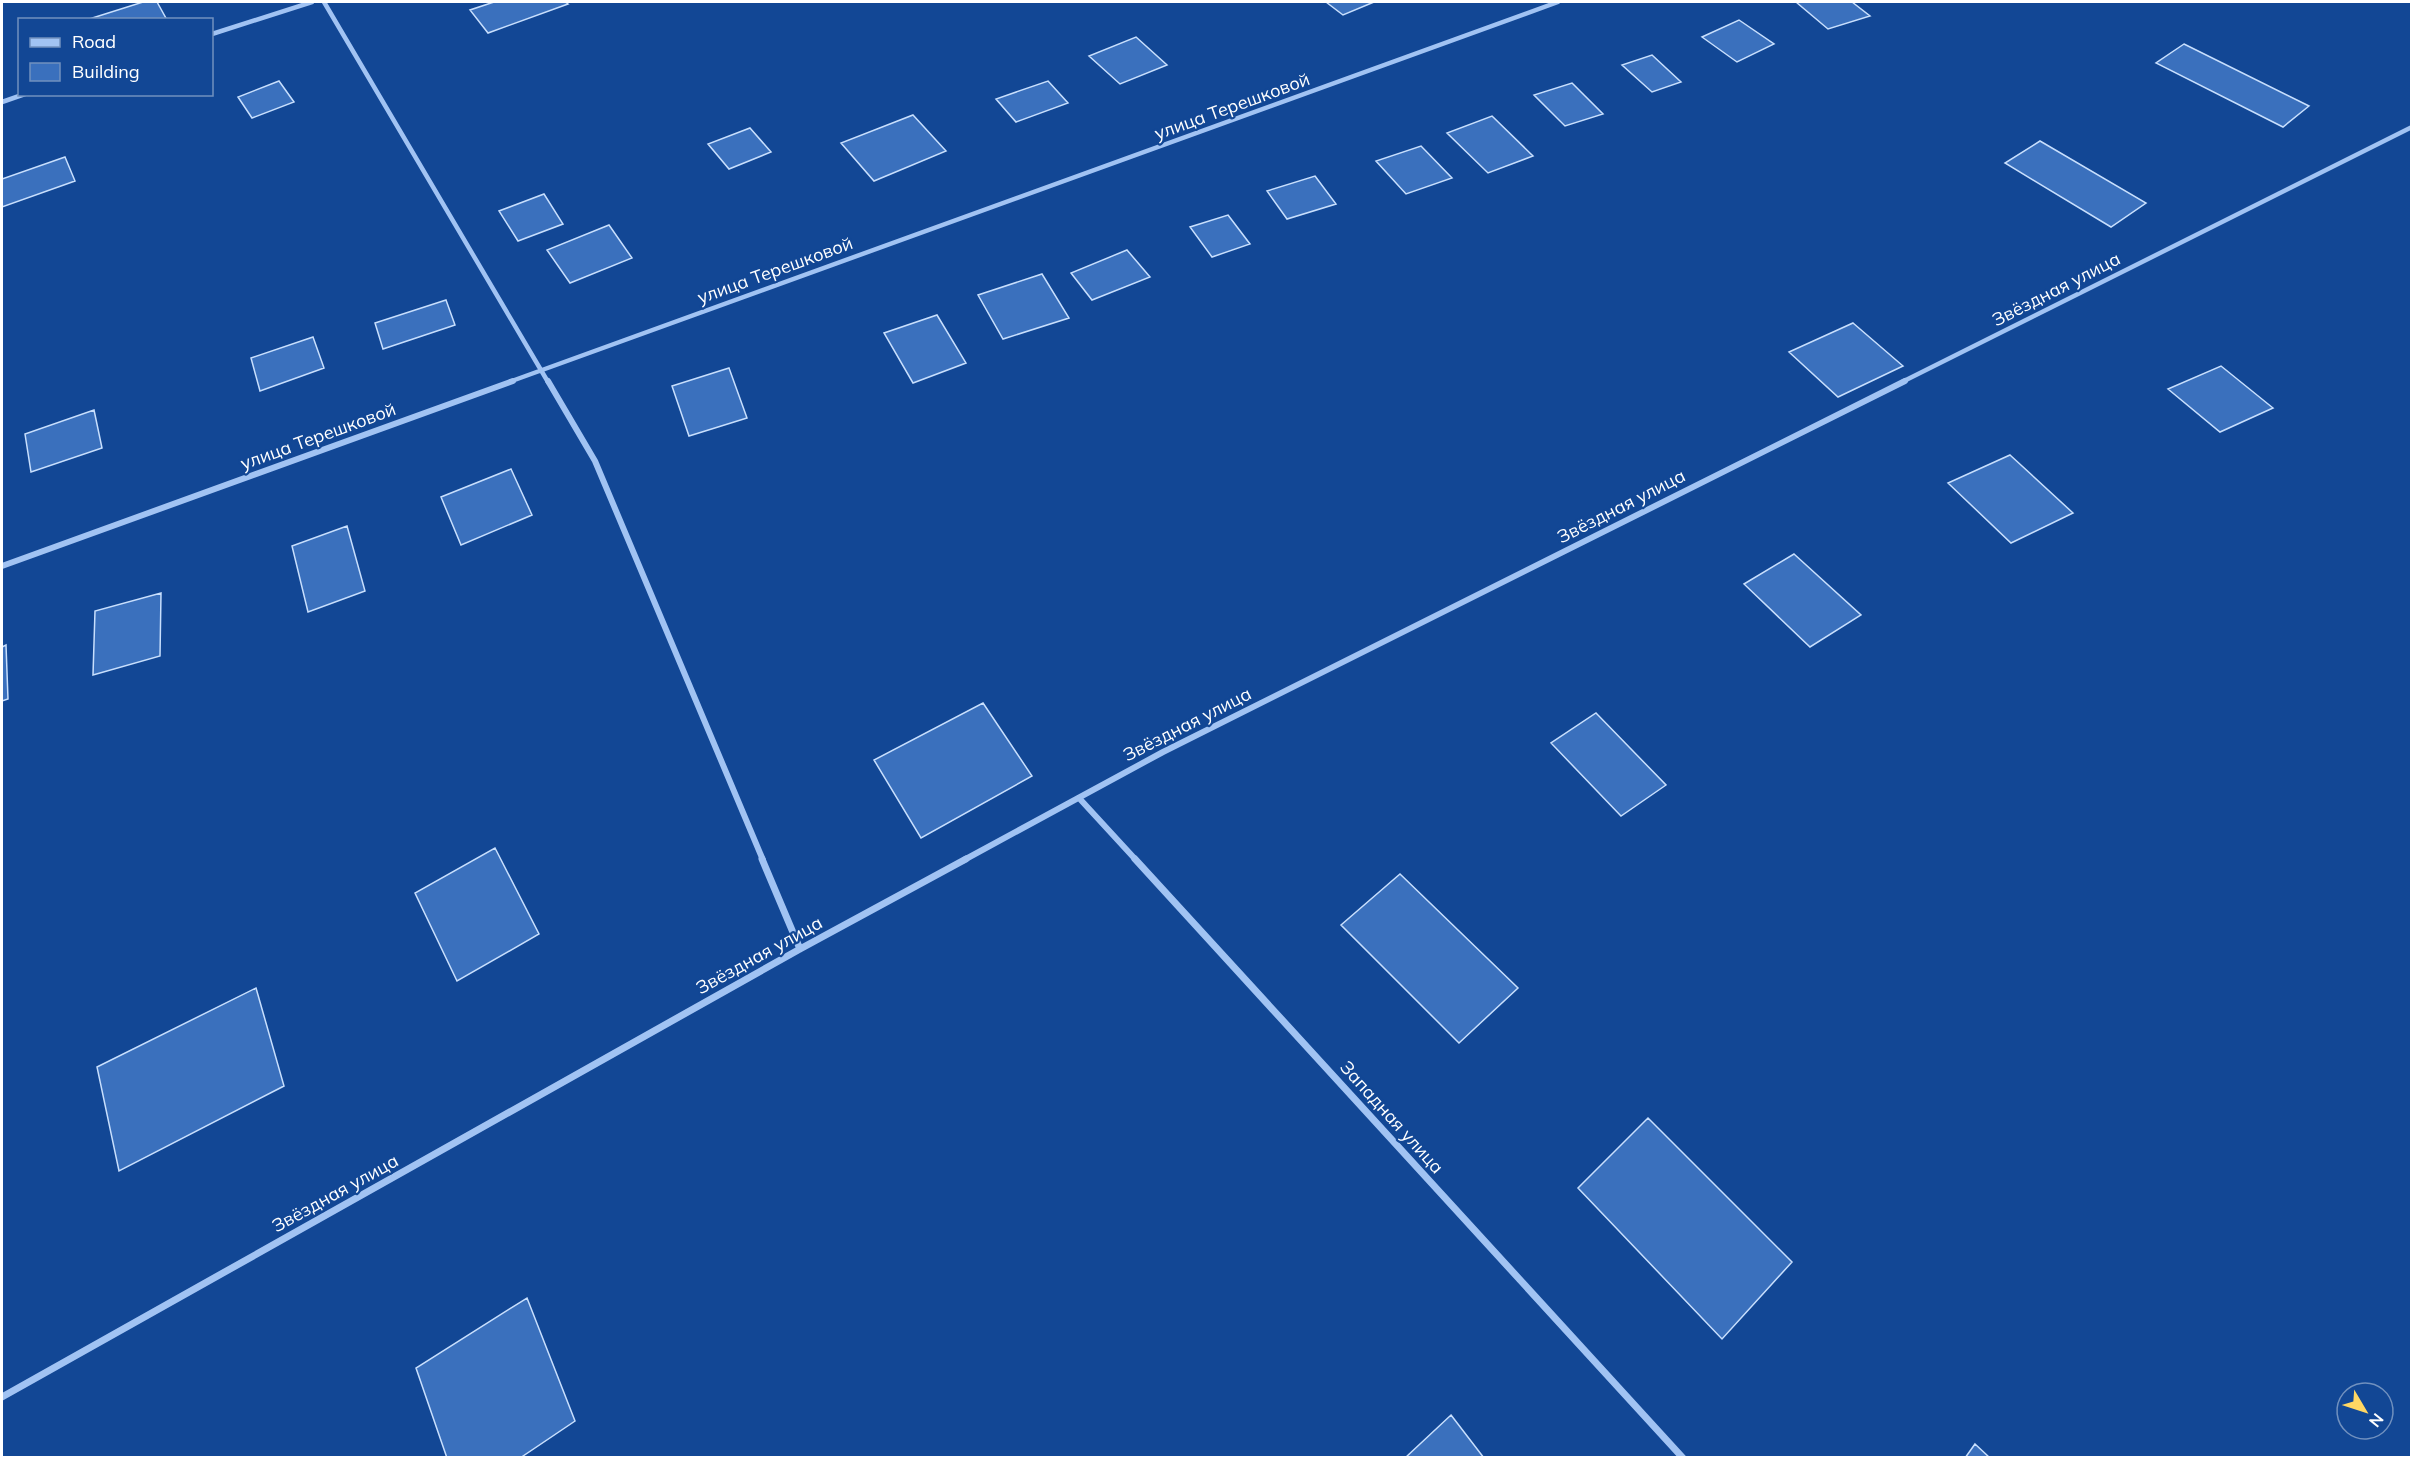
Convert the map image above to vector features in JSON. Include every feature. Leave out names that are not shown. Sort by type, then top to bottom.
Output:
[{"type":"street","points":[[213,34],[312,2]]},
{"type":"street","points":[[324,2],[595,461],[800,949]]},
{"type":"street","name":"улица Терешковой","points":[[2,566],[540,369],[1558,2]]},
{"type":"street","points":[[2,102],[19,96]]},
{"type":"street","name":"Звёздная улица","points":[[2,1397],[800,949],[1185,741],[2412,127]]},
{"type":"street","name":"Западная улица","points":[[1079,798],[1683,1458]]},
{"type":"building","points":[[143,2],[157,2],[166,18],[92,18]]},
{"type":"building","points":[[494,2],[565,2],[568,4],[488,33],[470,10]]},
{"type":"building","points":[[1326,2],[1374,2],[1343,15]]},
{"type":"building","points":[[1796,2],[1852,2],[1870,16],[1828,29]]},
{"type":"building","points":[[1739,20],[1774,44],[1737,62],[1702,37]]},
{"type":"building","points":[[1136,37],[1167,65],[1120,84],[1089,56]]},
{"type":"building","points":[[2184,44],[2309,106],[2283,127],[2156,63]]},
{"type":"building","points":[[1652,55],[1681,82],[1652,92],[1622,65]]},
{"type":"building","points":[[279,81],[294,102],[252,118],[238,97]]},
{"type":"building","points":[[1048,81],[1068,103],[1016,122],[996,99]]},
{"type":"building","points":[[1572,83],[1603,114],[1565,126],[1534,95]]},
{"type":"building","points":[[913,115],[946,151],[874,181],[841,143]]},
{"type":"building","points":[[1492,116],[1533,156],[1488,173],[1447,133]]},
{"type":"building","points":[[750,128],[771,152],[729,169],[708,144]]},
{"type":"building","points":[[2040,141],[2146,203],[2111,227],[2005,163]]},
{"type":"building","points":[[1421,146],[1452,178],[1406,194],[1376,161]]},
{"type":"building","points":[[65,157],[75,181],[2,207],[2,179]]},
{"type":"building","points":[[1315,176],[1336,204],[1287,219],[1267,191]]},
{"type":"building","points":[[544,194],[563,224],[518,241],[499,211]]},
{"type":"building","points":[[1228,215],[1250,244],[1212,257],[1190,227]]},
{"type":"building","points":[[609,225],[632,258],[570,283],[547,250]]},
{"type":"building","points":[[1127,250],[1150,277],[1092,300],[1071,273]]},
{"type":"building","points":[[1042,274],[1069,318],[1003,339],[978,295]]},
{"type":"building","points":[[446,300],[455,325],[383,349],[375,323]]},
{"type":"building","points":[[937,315],[966,363],[913,383],[884,333]]},
{"type":"building","points":[[1853,323],[1903,366],[1838,397],[1789,352]]},
{"type":"building","points":[[313,337],[324,368],[260,391],[251,358]]},
{"type":"building","points":[[2221,366],[2273,408],[2220,432],[2168,389]]},
{"type":"building","points":[[729,368],[747,418],[689,436],[672,386]]},
{"type":"building","points":[[94,410],[102,448],[31,472],[25,434]]},
{"type":"building","points":[[2010,455],[2073,513],[2011,543],[1948,483]]},
{"type":"building","points":[[511,469],[532,515],[461,545],[441,497]]},
{"type":"building","points":[[347,526],[365,591],[308,612],[292,546]]},
{"type":"building","points":[[1794,554],[1861,615],[1810,647],[1744,584]]},
{"type":"building","points":[[161,593],[160,656],[93,675],[95,611]]},
{"type":"building","points":[[6,645],[8,699],[2,701],[2,647]]},
{"type":"building","points":[[983,703],[1032,776],[921,838],[874,760]]},
{"type":"building","points":[[1596,713],[1666,785],[1621,816],[1551,743]]},
{"type":"building","points":[[495,848],[539,934],[457,981],[415,893]]},
{"type":"building","points":[[1400,874],[1518,988],[1459,1043],[1341,925]]},
{"type":"building","points":[[256,988],[284,1086],[119,1171],[97,1067]]},
{"type":"building","points":[[1648,1118],[1792,1262],[1722,1339],[1578,1188]]},
{"type":"building","points":[[527,1298],[575,1421],[520,1458],[447,1458],[416,1368]]},
{"type":"building","points":[[1451,1415],[1484,1458],[1405,1458]]},
{"type":"building","points":[[1975,1444],[1990,1458],[1965,1458]]}]
